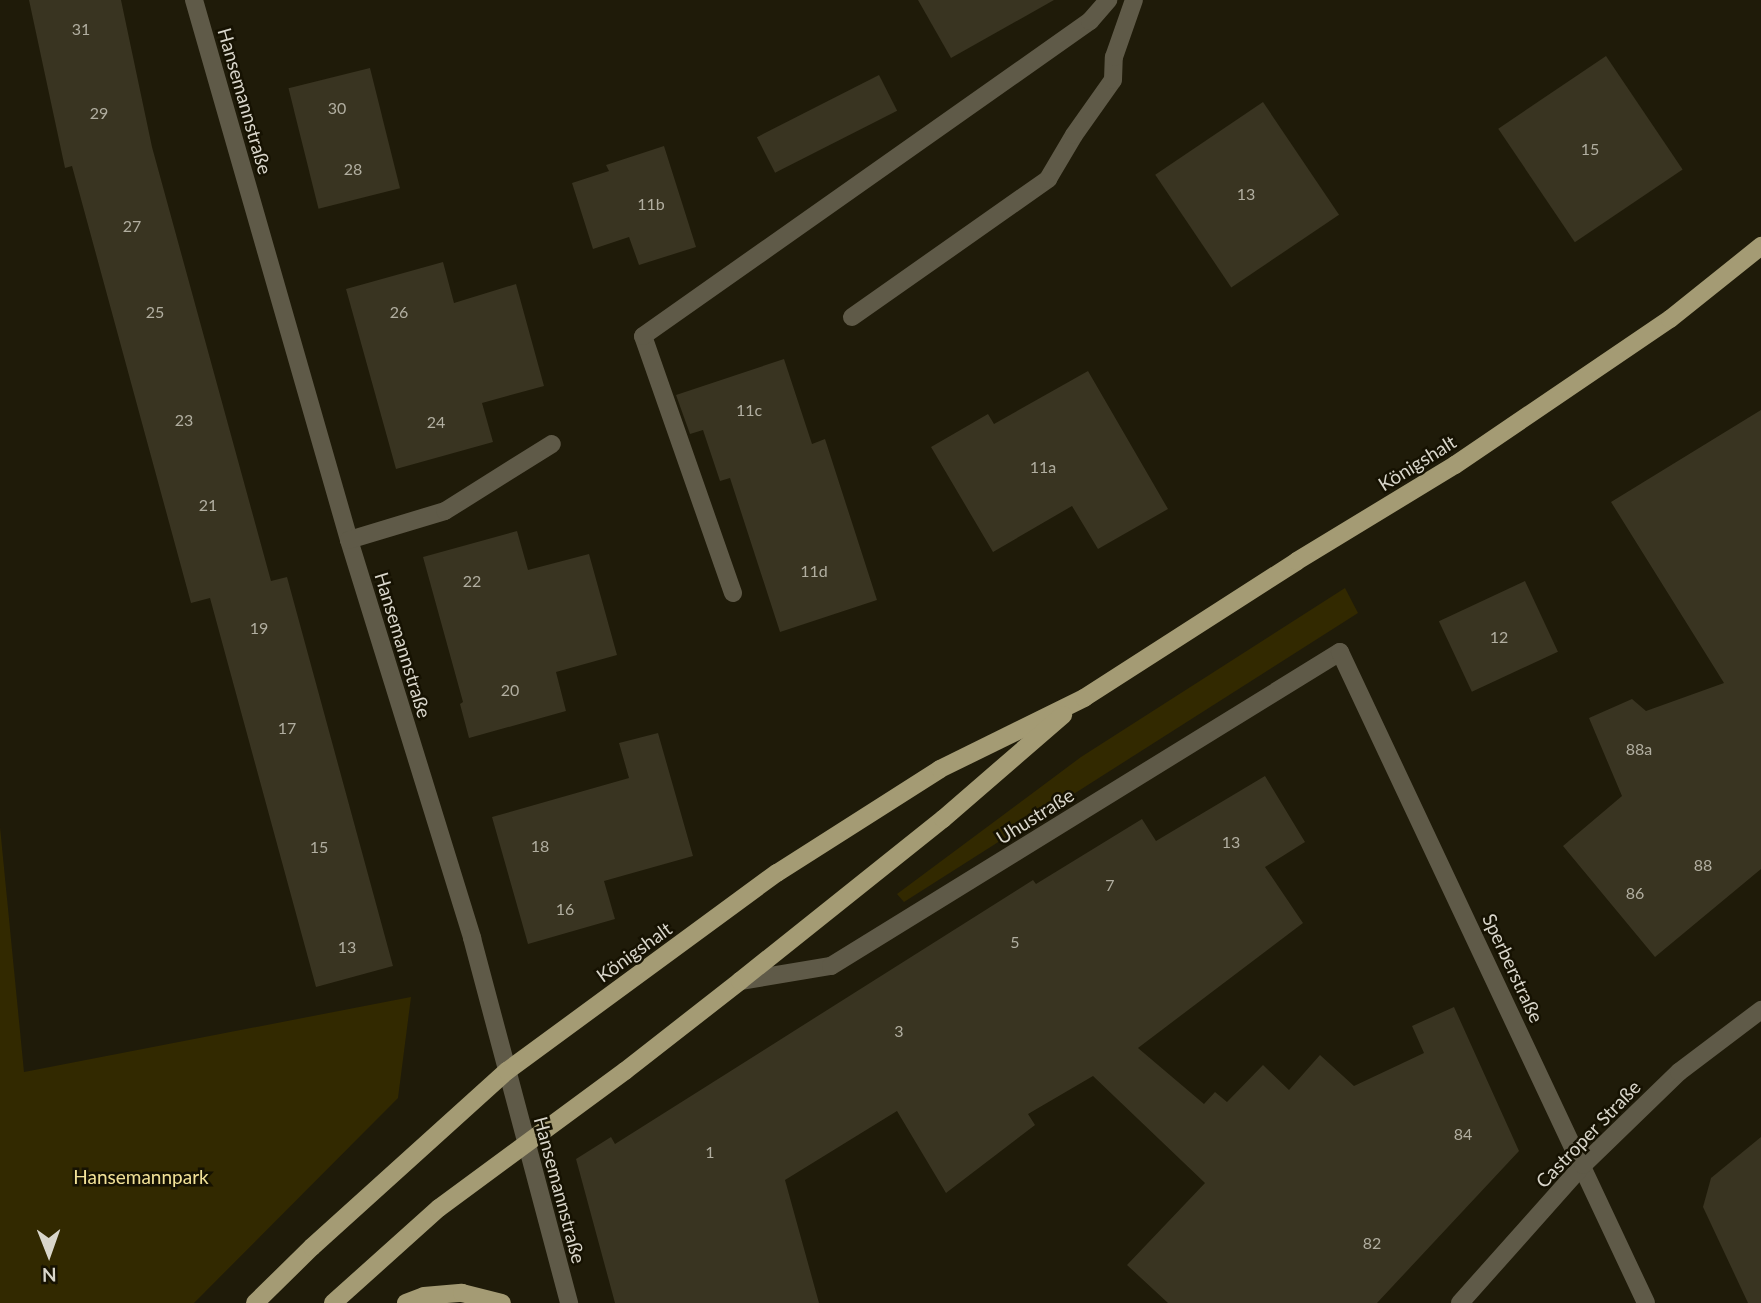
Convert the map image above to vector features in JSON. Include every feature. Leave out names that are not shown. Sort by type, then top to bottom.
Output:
[{"type":"main road","name":"Königshalt","points":[[256,1303],[312,1247],[507,1071],[777,873],[940,769],[1084,698],[1297,561],[1455,465],[1670,319],[1761,246]]},
{"type":"main road","name":"Königshalt","points":[[333,1303],[439,1208],[740,981],[943,819],[1084,698]]},
{"type":"main road","points":[[406,1303],[424,1296],[462,1293],[502,1303]]},
{"type":"street","name":"Hansemannstraße","points":[[194,0],[349,540],[468,925],[569,1303]]},
{"type":"street","points":[[733,593],[643,336],[1090,22],[1108,0]]},
{"type":"street","points":[[852,317],[1048,179],[1113,80],[1114,57],[1134,0]]},
{"type":"street","points":[[349,540],[445,510],[552,444]]},
{"type":"street","name":"Uhustraße","points":[[740,981],[831,966],[1340,652]]},
{"type":"street","name":"Sperberstraße","points":[[1340,652],[1646,1303]]},
{"type":"street","name":"Castroper Straße","points":[[1460,1303],[1583,1165],[1679,1072],[1761,1010]]},
{"type":"green space","points":[[1345,588],[1358,613],[904,902],[897,894],[1081,757]]},
{"type":"green space","name":"Hansemannpark","points":[[0,827],[24,1072],[411,997],[398,1098],[194,1303],[0,1303]]},
{"type":"building","points":[[29,0],[121,0],[152,147],[271,581],[287,577],[393,966],[316,987],[210,598],[191,603],[72,166],[65,168]]},
{"type":"building","points":[[918,0],[1054,0],[951,58]]},
{"type":"building","points":[[1606,56],[1683,170],[1575,242],[1498,129]]},
{"type":"building","points":[[370,68],[400,188],[318,209],[288,88]]},
{"type":"building","points":[[879,75],[897,111],[775,173],[757,137]]},
{"type":"building","points":[[1263,102],[1339,215],[1231,287],[1155,175]]},
{"type":"building","points":[[664,146],[696,247],[639,265],[629,237],[593,249],[572,183],[609,171],[606,165]]},
{"type":"building","points":[[443,262],[454,303],[516,284],[544,386],[482,403],[493,442],[396,469],[346,289]]},
{"type":"building","points":[[784,359],[812,444],[825,439],[877,600],[780,632],[730,478],[720,481],[703,430],[690,434],[676,395]]},
{"type":"building","points":[[1088,371],[1168,509],[1098,549],[1072,506],[993,552],[931,447],[988,414],[994,424]]},
{"type":"building","points":[[1761,410],[1761,869],[1655,957],[1563,846],[1622,796],[1589,718],[1632,699],[1646,711],[1724,683],[1611,502]]},
{"type":"building","points":[[517,531],[528,570],[589,554],[617,655],[556,672],[566,711],[469,738],[460,704],[463,702],[423,557]]},
{"type":"building","points":[[1525,581],[1558,652],[1472,692],[1439,621]]},
{"type":"building","points":[[658,733],[693,856],[604,881],[615,919],[528,944],[492,817],[629,778],[619,743]]},
{"type":"building","points":[[1265,776],[1305,842],[1265,867],[1303,923],[1138,1048],[1204,1104],[1215,1092],[1227,1102],[1263,1065],[1289,1090],[1320,1055],[1354,1086],[1424,1053],[1412,1026],[1454,1007],[1519,1151],[1377,1303],[1168,1303],[1127,1265],[1205,1183],[1093,1076],[1028,1114],[1035,1125],[946,1193],[897,1111],[785,1180],[819,1303],[615,1303],[576,1159],[611,1137],[615,1144],[1033,880],[1036,884],[1142,819],[1156,841]]},
{"type":"building","points":[[1761,1137],[1761,1303],[1748,1303],[1703,1207],[1711,1178]]}]
